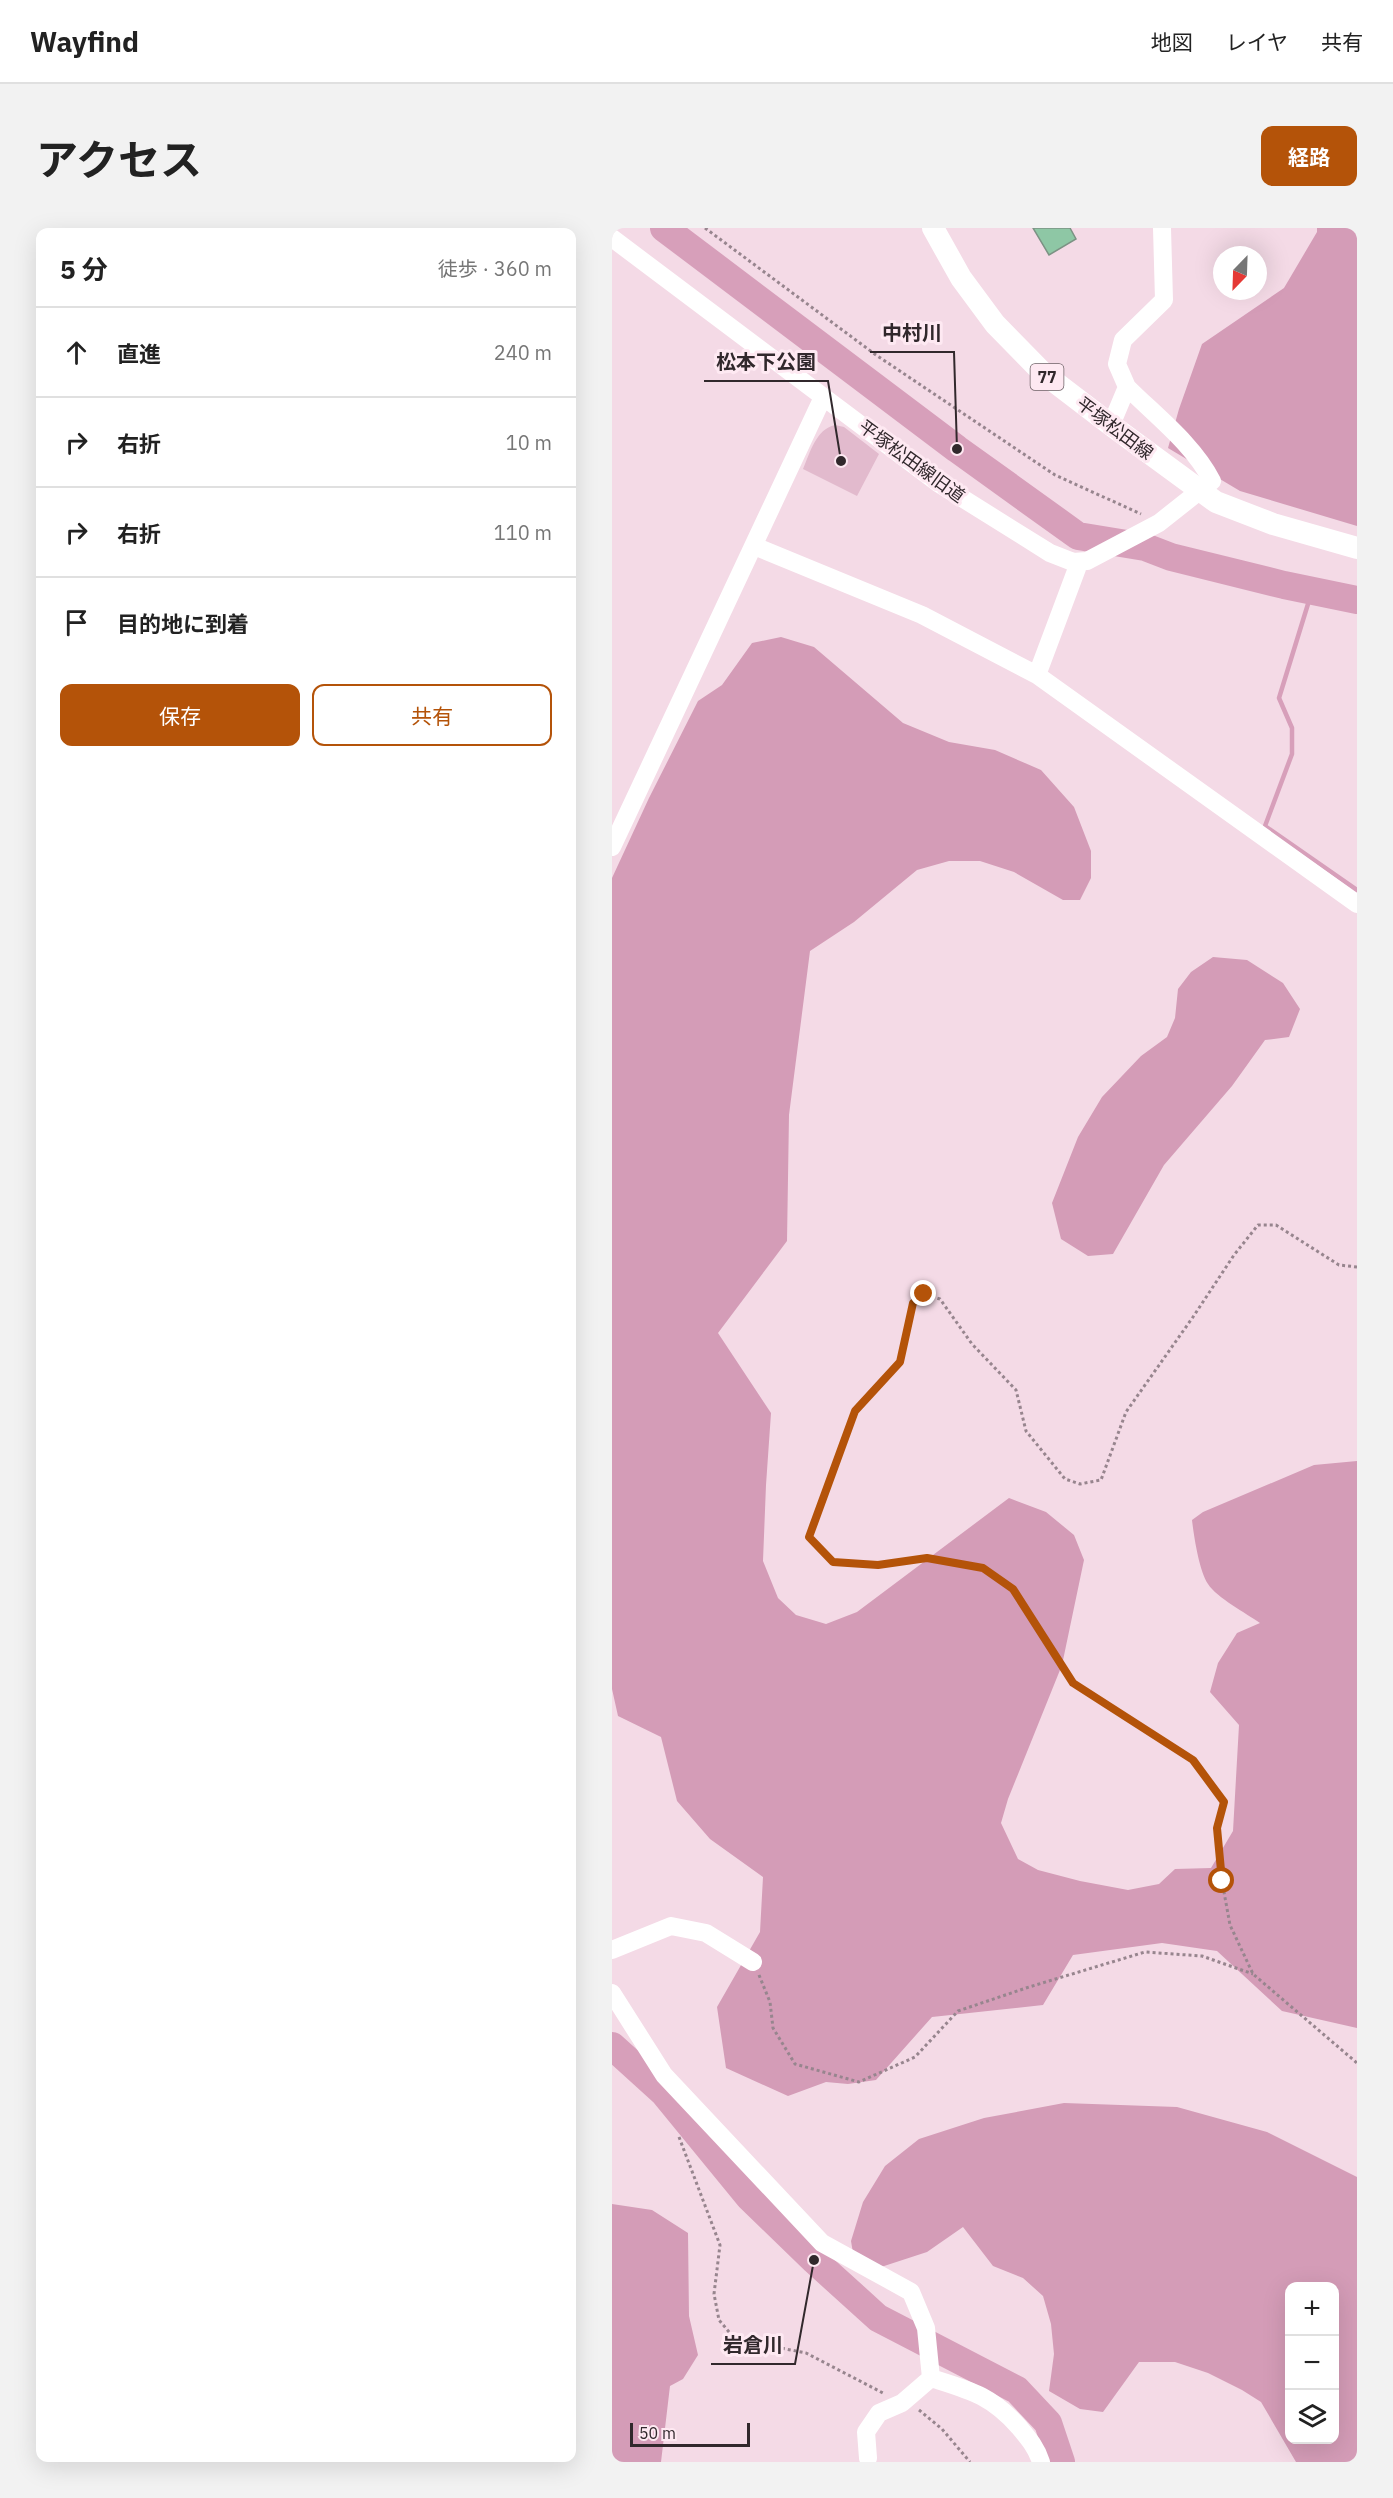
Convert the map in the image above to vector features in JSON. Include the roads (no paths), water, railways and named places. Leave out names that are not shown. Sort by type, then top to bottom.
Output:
[{"type":"main road","name":"平塚松田線","points":[[933,228],[961,278],[995,324],[1043,373],[1111,425],[1216,502],[1273,524],[1357,548]]},
{"type":"street","points":[[1037,675],[1078,563],[1154,525],[1212,481],[1203,464],[1127,387],[1117,364],[1123,340],[1164,300],[1162,228]]},
{"type":"street","name":"平塚松田線旧道","points":[[612,238],[938,483],[1050,553],[1078,563]]},
{"type":"street","points":[[1111,425],[1127,387]]},
{"type":"street","points":[[612,847],[824,397]]},
{"type":"street","points":[[754,546],[922,615],[1037,675],[1357,904]]},
{"type":"street","points":[[612,1950],[671,1926],[706,1933],[753,1962]]},
{"type":"street","points":[[614,1997],[664,2075],[822,2243],[911,2292],[926,2328],[931,2378]]},
{"type":"street","points":[[868,2458],[866,2432],[879,2413],[902,2403],[931,2378]]},
{"type":"street","points":[[931,2378],[972,2391],[1003,2408],[1036,2446],[1041,2462]]},
{"type":"waterway","points":[[664,228],[957,449],[1078,536],[1145,547],[1171,557],[1284,585],[1357,600]]},
{"type":"waterway","points":[[1312,591],[1279,698],[1292,728],[1292,754],[1265,826],[1357,890]]},
{"type":"waterway","points":[[612,2046],[663,2092],[749,2197],[878,2318],[1017,2390],[1048,2423],[1061,2462]]},
{"type":"place","name":"中村川","points":[[957,449]]},
{"type":"place","name":"松本下公園","points":[[841,461]]},
{"type":"place","name":"岩倉川","points":[[814,2260]]}]
